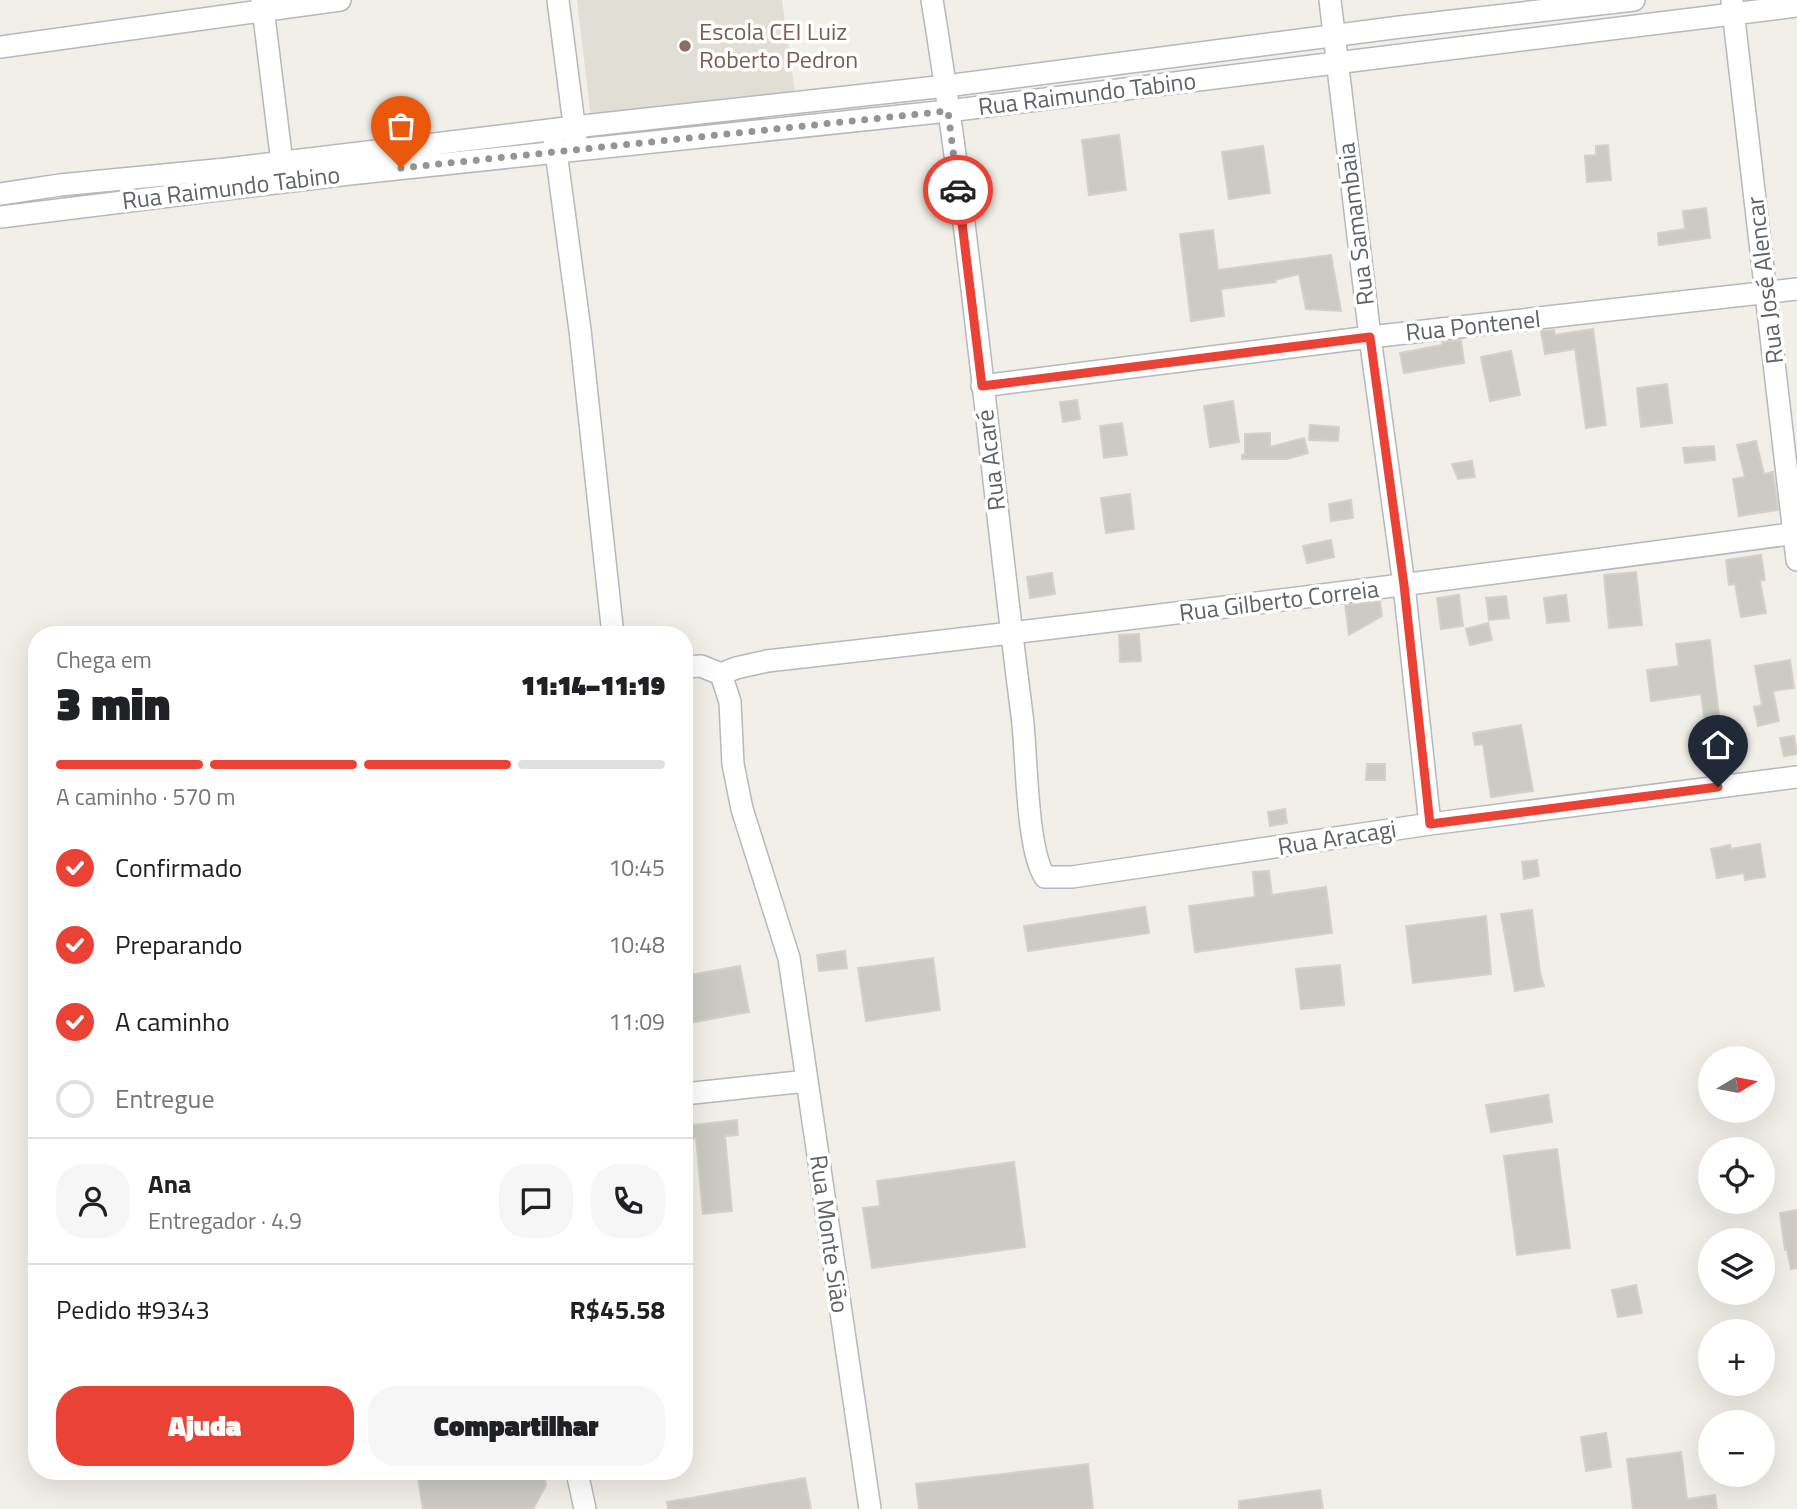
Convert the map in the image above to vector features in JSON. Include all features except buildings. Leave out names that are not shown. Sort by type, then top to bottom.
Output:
[{"type":"street","points":[[0,47],[263,5],[340,0]]},
{"type":"street","points":[[558,0],[564,129],[580,330],[610,626]]},
{"type":"street","name":"Rua Acaré","points":[[932,0],[946,86],[1023,725],[1034,843],[1039,869],[1045,877]]},
{"type":"street","name":"Rua Samambaia","points":[[1330,0],[1370,337],[1404,585],[1430,824]]},
{"type":"street","name":"Rua Raimundo Tabino","points":[[0,194],[60,185],[282,163],[946,86],[1334,35],[1634,0]]},
{"type":"street","points":[[263,5],[282,163]]},
{"type":"street","name":"Rua Raimundo Tabino","points":[[0,217],[349,174],[948,111],[1405,54],[1733,7],[1797,6]]},
{"type":"street","name":"Rua José Alencar","points":[[1733,7],[1797,560]]},
{"type":"street","points":[[1400,27],[1405,54]]},
{"type":"street","name":"Rua Pontenel","points":[[982,386],[1370,337],[1797,289]]},
{"type":"street","name":"Rua Gilberto Correia","points":[[721,674],[767,662],[1404,585],[1795,533]]},
{"type":"street","points":[[693,666],[701,666],[721,674]]},
{"type":"street","name":"Rua Monte Sião","points":[[721,674],[730,702],[733,764],[742,810],[789,958],[870,1509]]},
{"type":"street","name":"Rua Aracagi","points":[[1045,877],[1072,877],[1430,824],[1797,777]]},
{"type":"street","points":[[693,1093],[807,1081]]},
{"type":"street","points":[[579,1480],[585,1509]]},
{"type":"shaded area","name":"Escola CEI Luiz Roberto Pedron","points":[[577,0],[782,0],[795,93],[591,118]]},
{"type":"way so far","points":[[401,168],[948,111],[958,190]]},
{"type":"place","name":"Escola CEI Luiz Roberto Pedron","points":[[685,46]]},
{"type":"route","points":[[958,190],[982,386],[1370,337],[1404,585],[1430,824],[1718,787]]}]
